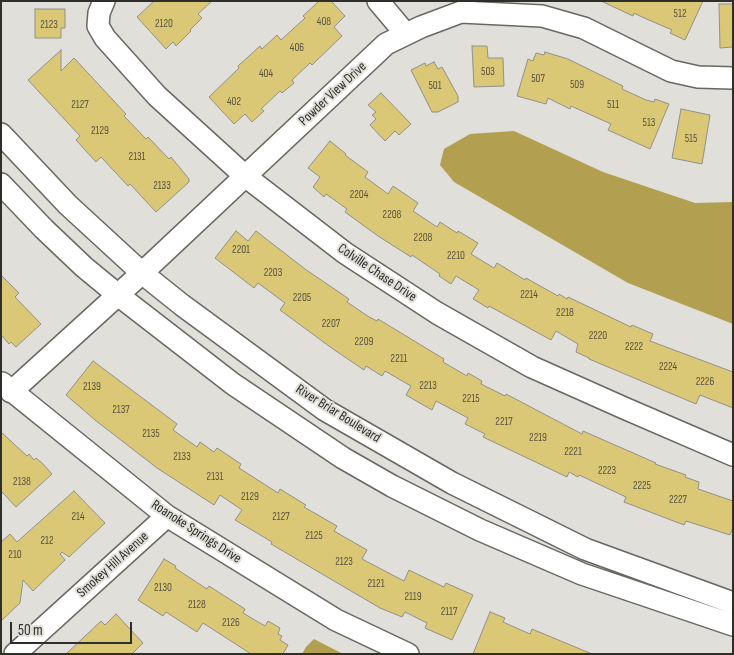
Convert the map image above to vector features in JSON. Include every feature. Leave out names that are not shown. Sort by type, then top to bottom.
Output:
[{"type":"street","name":"Colville Chase Drive","points":[[104,1],[99,13],[98,26],[105,38],[157,96],[245,176],[345,253],[437,313],[532,367],[733,455]]},
{"type":"street","points":[[378,1],[405,34]]},
{"type":"street","name":"Powder View Drive","points":[[6,387],[118,295],[386,44],[405,34],[461,12],[542,16],[584,28],[671,71],[698,77],[733,78]]},
{"type":"street","name":"River Briar Boulevard","points":[[1,134],[68,205],[142,273],[182,305],[325,410],[452,483],[585,549],[733,603]]},
{"type":"street","points":[[1,184],[71,255],[118,295],[233,384],[343,458],[392,486],[480,530],[582,574],[733,625]]},
{"type":"street","name":"Roanoke Springs Drive","points":[[6,387],[167,516],[336,620],[408,654]]},
{"type":"street","name":"Smokey Hill Avenue","points":[[15,654],[167,516]]},
{"type":"shaded area","points":[[514,131],[603,172],[695,203],[733,202],[733,324],[628,283],[454,182],[440,165],[444,149],[470,134]]},
{"type":"shaded area","points":[[314,639],[343,654],[302,654]]},
{"type":"building","points":[[154,1],[212,1],[198,14],[202,18],[191,31],[176,46],[173,42],[166,49],[137,17]]},
{"type":"building","points":[[319,1],[331,1],[345,16],[334,27],[342,36],[312,65],[310,63],[292,80],[294,83],[282,93],[280,91],[261,109],[264,111],[252,122],[245,114],[234,124],[209,97],[260,46],[262,49],[277,35],[281,40],[305,18],[303,16]]},
{"type":"building","points":[[601,1],[703,1],[685,40],[670,33],[672,30],[634,13],[633,16]]},
{"type":"building","points":[[719,4],[733,4],[733,47],[720,48]]},
{"type":"building","points":[[35,9],[65,9],[65,28],[61,28],[61,38],[35,38]]},
{"type":"building","points":[[472,46],[487,46],[488,58],[503,58],[504,86],[474,87]]},
{"type":"building","points":[[61,50],[61,71],[74,58],[126,114],[124,116],[146,139],[148,137],[169,159],[171,157],[189,179],[189,182],[156,212],[101,157],[96,162],[76,140],[80,136],[28,80]]},
{"type":"building","points":[[545,52],[568,59],[623,86],[622,89],[646,100],[654,102],[655,99],[669,104],[650,149],[608,130],[611,124],[571,106],[570,109],[548,98],[546,104],[517,96],[528,59],[533,61],[536,53],[544,55]]},
{"type":"building","points":[[434,62],[438,69],[442,67],[458,96],[458,102],[438,112],[432,112],[411,70],[425,63],[426,66]]},
{"type":"building","points":[[381,93],[411,124],[399,135],[395,131],[385,141],[370,125],[376,119],[372,115],[376,112],[368,105]]},
{"type":"building","points":[[681,109],[710,115],[702,164],[672,158]]},
{"type":"building","points":[[330,141],[368,172],[365,177],[388,194],[393,186],[418,203],[413,211],[437,227],[440,222],[478,243],[471,254],[494,268],[497,263],[525,280],[526,278],[558,296],[559,294],[567,299],[568,297],[631,327],[632,325],[653,334],[650,341],[733,372],[733,408],[700,395],[696,404],[589,359],[576,352],[578,344],[556,331],[551,340],[473,299],[479,290],[456,276],[451,284],[412,255],[411,257],[378,236],[345,212],[347,209],[326,194],[324,197],[313,187],[320,177],[308,168]]},
{"type":"building","points":[[236,231],[248,241],[256,231],[305,269],[349,299],[347,302],[369,317],[377,321],[378,319],[444,359],[443,362],[467,376],[468,373],[482,381],[481,384],[505,396],[506,394],[582,434],[583,431],[655,464],[686,475],[685,477],[699,482],[698,489],[733,501],[733,527],[730,535],[686,521],[684,525],[624,502],[626,497],[579,475],[578,477],[569,472],[567,477],[483,437],[485,434],[465,424],[468,418],[436,401],[432,410],[406,395],[411,386],[385,371],[382,376],[366,366],[364,370],[280,310],[285,303],[258,283],[254,288],[215,258]]},
{"type":"building","points":[[1,275],[19,293],[15,297],[41,324],[16,347],[11,342],[9,344],[1,335]]},
{"type":"building","points":[[93,361],[177,424],[173,430],[197,447],[200,442],[214,452],[217,448],[241,464],[239,468],[278,493],[280,489],[306,505],[304,507],[337,526],[334,531],[367,550],[362,559],[404,581],[409,570],[444,587],[446,583],[473,595],[452,640],[425,628],[427,623],[405,612],[402,617],[380,608],[271,544],[272,542],[235,520],[242,510],[220,495],[214,505],[157,468],[95,420],[66,395]]},
{"type":"building","points":[[1,432],[27,456],[29,454],[34,460],[36,458],[52,474],[16,507],[1,491]]},
{"type":"building","points":[[74,491],[105,523],[69,557],[62,552],[60,554],[65,560],[33,591],[23,580],[20,603],[1,621],[1,542],[10,534],[17,542]]},
{"type":"building","points":[[164,559],[207,589],[209,586],[245,609],[243,613],[265,626],[268,621],[280,628],[278,634],[282,636],[280,640],[288,645],[283,654],[251,654],[203,623],[197,632],[166,612],[163,616],[138,600]]},
{"type":"building","points":[[490,612],[505,618],[503,622],[530,634],[532,629],[592,654],[473,654]]},
{"type":"building","points":[[116,614],[143,643],[132,654],[66,654],[101,621],[105,625]]}]
